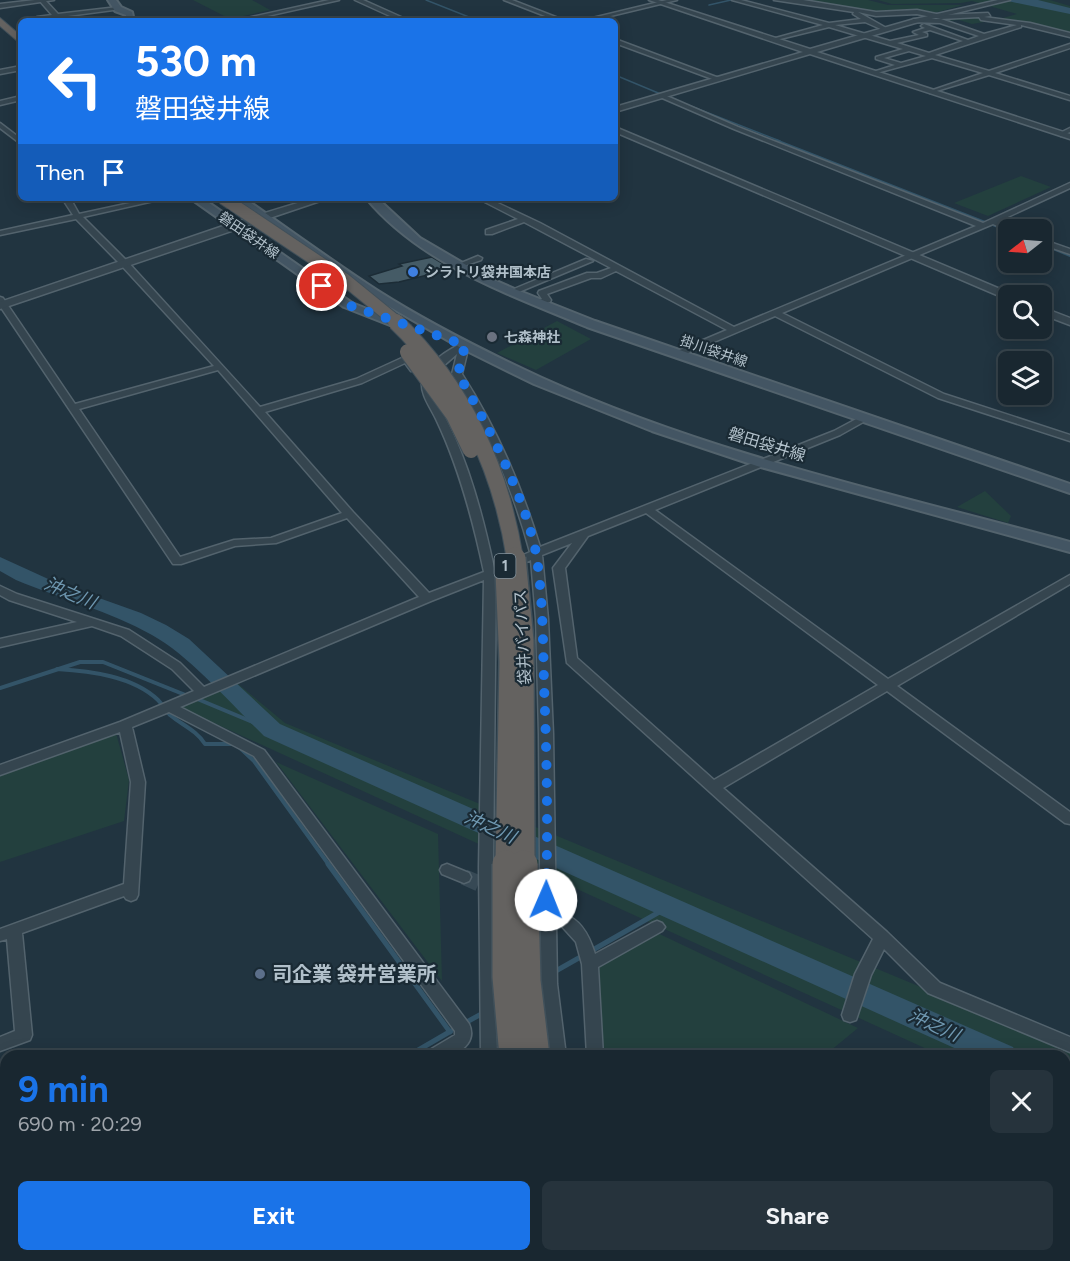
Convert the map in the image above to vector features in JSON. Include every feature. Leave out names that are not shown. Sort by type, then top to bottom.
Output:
[{"type":"highway","points":[[0,21],[18,38]]},
{"type":"highway","name":"袋井バイパス","points":[[212,201],[334,283],[371,312],[416,360],[454,415],[480,468],[500,540],[506,574],[509,634],[505,864],[506,981],[523,1049]]},
{"type":"highway","name":"袋井バイパス","points":[[228,201],[346,280],[382,309],[409,335],[453,387],[469,414],[504,497],[519,572],[524,635],[524,871],[528,980],[523,1049]]},
{"type":"main road","points":[[114,4],[129,14],[130,18]]},
{"type":"main road","name":"磐田袋井線","points":[[199,201],[348,305],[465,345]]},
{"type":"main road","name":"磐田袋井線","points":[[241,201],[375,294],[465,345],[582,398],[657,428],[762,463],[1070,547]]},
{"type":"main road","name":"掛川袋井線","points":[[374,201],[416,240],[458,266],[511,292],[862,419],[1070,489]]},
{"type":"street","points":[[0,6],[45,0],[58,18]]},
{"type":"street","points":[[253,18],[336,0]]},
{"type":"street","points":[[358,0],[400,18]]},
{"type":"street","points":[[507,0],[555,18]]},
{"type":"street","points":[[652,0],[1070,136]]},
{"type":"street","points":[[596,18],[674,0]]},
{"type":"street","points":[[735,0],[865,35],[1070,98]]},
{"type":"street","points":[[777,0],[860,14],[902,24]]},
{"type":"street","points":[[794,0],[887,14]]},
{"type":"street","points":[[938,18],[948,13],[1007,0]]},
{"type":"street","points":[[63,18],[114,4]]},
{"type":"street","points":[[91,6],[114,4]]},
{"type":"street","points":[[860,14],[917,12],[984,36]]},
{"type":"street","points":[[860,14],[866,20],[885,29]]},
{"type":"street","points":[[618,109],[902,24],[938,18],[988,15]]},
{"type":"street","points":[[976,17],[1014,22],[1070,37]]},
{"type":"street","points":[[774,40],[829,25],[866,20]]},
{"type":"street","points":[[916,22],[972,42]]},
{"type":"street","points":[[875,74],[1017,25],[1070,37]]},
{"type":"street","points":[[889,43],[925,35],[916,32],[932,28]]},
{"type":"street","points":[[618,42],[717,79]]},
{"type":"street","points":[[932,92],[1070,46]]},
{"type":"street","points":[[901,65],[878,58],[908,49]]},
{"type":"street","points":[[0,72],[18,69]]},
{"type":"street","points":[[666,94],[736,128],[998,226]]},
{"type":"street","points":[[0,105],[18,99]]},
{"type":"street","points":[[0,105],[18,103]]},
{"type":"street","points":[[0,125],[18,139]]},
{"type":"street","points":[[618,130],[998,292]]},
{"type":"street","points":[[1061,134],[1070,130]]},
{"type":"street","points":[[8,140],[18,140]]},
{"type":"street","points":[[678,354],[988,224],[1070,185]]},
{"type":"street","points":[[68,201],[77,216],[124,263],[220,367],[348,514],[427,598]]},
{"type":"street","points":[[0,233],[150,201]]},
{"type":"street","points":[[314,201],[235,225],[1,304],[177,562],[234,543],[272,541],[348,514]]},
{"type":"street","points":[[487,201],[734,331]]},
{"type":"street","points":[[489,232],[524,219]]},
{"type":"street","points":[[1052,245],[1070,252]]},
{"type":"street","points":[[458,266],[478,258]]},
{"type":"street","points":[[511,292],[589,261]]},
{"type":"street","points":[[540,303],[547,300],[542,293],[590,275],[598,276],[612,270]]},
{"type":"street","points":[[775,314],[941,396],[1070,438]]},
{"type":"street","points":[[1052,315],[1070,322]]},
{"type":"street","points":[[465,345],[436,367],[427,379],[427,389],[448,435],[471,497],[482,532],[490,574],[489,790],[486,867],[489,1050]]},
{"type":"street","points":[[465,345],[458,374],[478,407],[520,501],[536,553],[542,619],[548,826],[546,900],[549,984],[557,1050]]},
{"type":"street","points":[[258,411],[358,381],[407,359],[415,370],[427,379]]},
{"type":"street","points":[[73,408],[220,367]]},
{"type":"street","points":[[0,770],[125,725],[536,553],[837,433],[862,419]]},
{"type":"street","points":[[647,509],[1070,819]]},
{"type":"street","points":[[584,535],[559,568],[571,660],[882,937],[934,988],[1070,1045]]},
{"type":"street","points":[[714,787],[1070,579]]},
{"type":"street","points":[[0,590],[13,597],[125,633],[176,666],[202,692]]},
{"type":"street","points":[[0,643],[95,622]]},
{"type":"street","points":[[168,706],[259,753],[463,1029],[463,1039],[444,1050]]},
{"type":"street","points":[[0,1044],[24,1035],[7,932],[131,891],[138,782],[125,725]]},
{"type":"street","points":[[447,870],[464,877]]},
{"type":"street","points":[[565,921],[583,939],[590,964],[595,1050]]},
{"type":"street","points":[[590,964],[657,927]]},
{"type":"street","points":[[850,1015],[863,974],[882,937]]},
{"type":"green space","points":[[193,0],[252,0],[270,10],[234,18],[228,18]]},
{"type":"green space","points":[[782,0],[868,0],[888,5],[963,5],[934,13],[870,15]]},
{"type":"green space","points":[[878,0],[1050,0],[1070,6],[1070,38],[996,20],[972,24],[959,20],[921,23],[917,21],[935,17],[1003,18],[1017,14],[972,1],[892,4]]},
{"type":"green space","points":[[1021,176],[1051,187],[988,216],[954,203]]},
{"type":"green space","points":[[557,321],[591,339],[536,370],[497,353]]},
{"type":"green space","points":[[985,491],[1011,516],[1008,523],[957,507]]},
{"type":"green space","points":[[237,683],[285,723],[1070,1050],[929,1050],[177,706]]},
{"type":"green space","points":[[116,733],[129,780],[124,821],[0,862],[0,776]]},
{"type":"green space","points":[[276,762],[438,834],[442,981]]},
{"type":"green space","points":[[651,930],[858,1028],[831,1050],[595,1050],[590,971]]},
{"type":"water","points":[[1003,0],[1038,0],[1070,8],[1070,14]]},
{"type":"building","name":"シラトリ袋井国本店","points":[[432,257],[452,269],[399,282],[379,284],[369,276],[402,266],[399,264]]},
{"type":"waterway","points":[[426,0],[471,18]]},
{"type":"waterway","points":[[709,5],[731,0]]},
{"type":"waterway","points":[[618,76],[675,100]]},
{"type":"waterway","points":[[688,105],[780,141]]},
{"type":"waterway","points":[[776,140],[998,227]]},
{"type":"waterway","points":[[1052,249],[1070,256]]},
{"type":"waterway","name":"沖之川","points":[[0,563],[49,587],[133,617],[182,644],[272,730],[990,1050]]},
{"type":"waterway","points":[[58,669],[80,662],[103,662],[188,696]]},
{"type":"waterway","points":[[0,688],[58,669]]},
{"type":"waterway","points":[[58,669],[97,673],[136,685],[158,700],[170,715],[193,731],[205,744],[232,744]]},
{"type":"waterway","points":[[195,698],[272,730]]},
{"type":"waterway","points":[[239,747],[254,761],[329,865]]},
{"type":"waterway","points":[[328,864],[450,1032]]},
{"type":"waterway","points":[[591,951],[668,907]]},
{"type":"waterway","points":[[554,972],[584,955]]},
{"type":"waterway","points":[[463,1024],[485,1012]]},
{"type":"waterway","points":[[418,1050],[450,1032]]},
{"type":"tunnel","points":[[464,877],[492,889]]},
{"type":"place","name":"シラトリ袋井国本店","points":[[413,272]]},
{"type":"place","name":"七森神社","points":[[492,337]]},
{"type":"place","name":"司企業 袋井営業所","points":[[260,974]]},
{"type":"route","points":[[322,286],[348,305],[429,335],[465,345],[459,360],[458,374],[478,407],[517,494],[536,553],[542,619],[546,734],[548,826],[546,900]]}]
